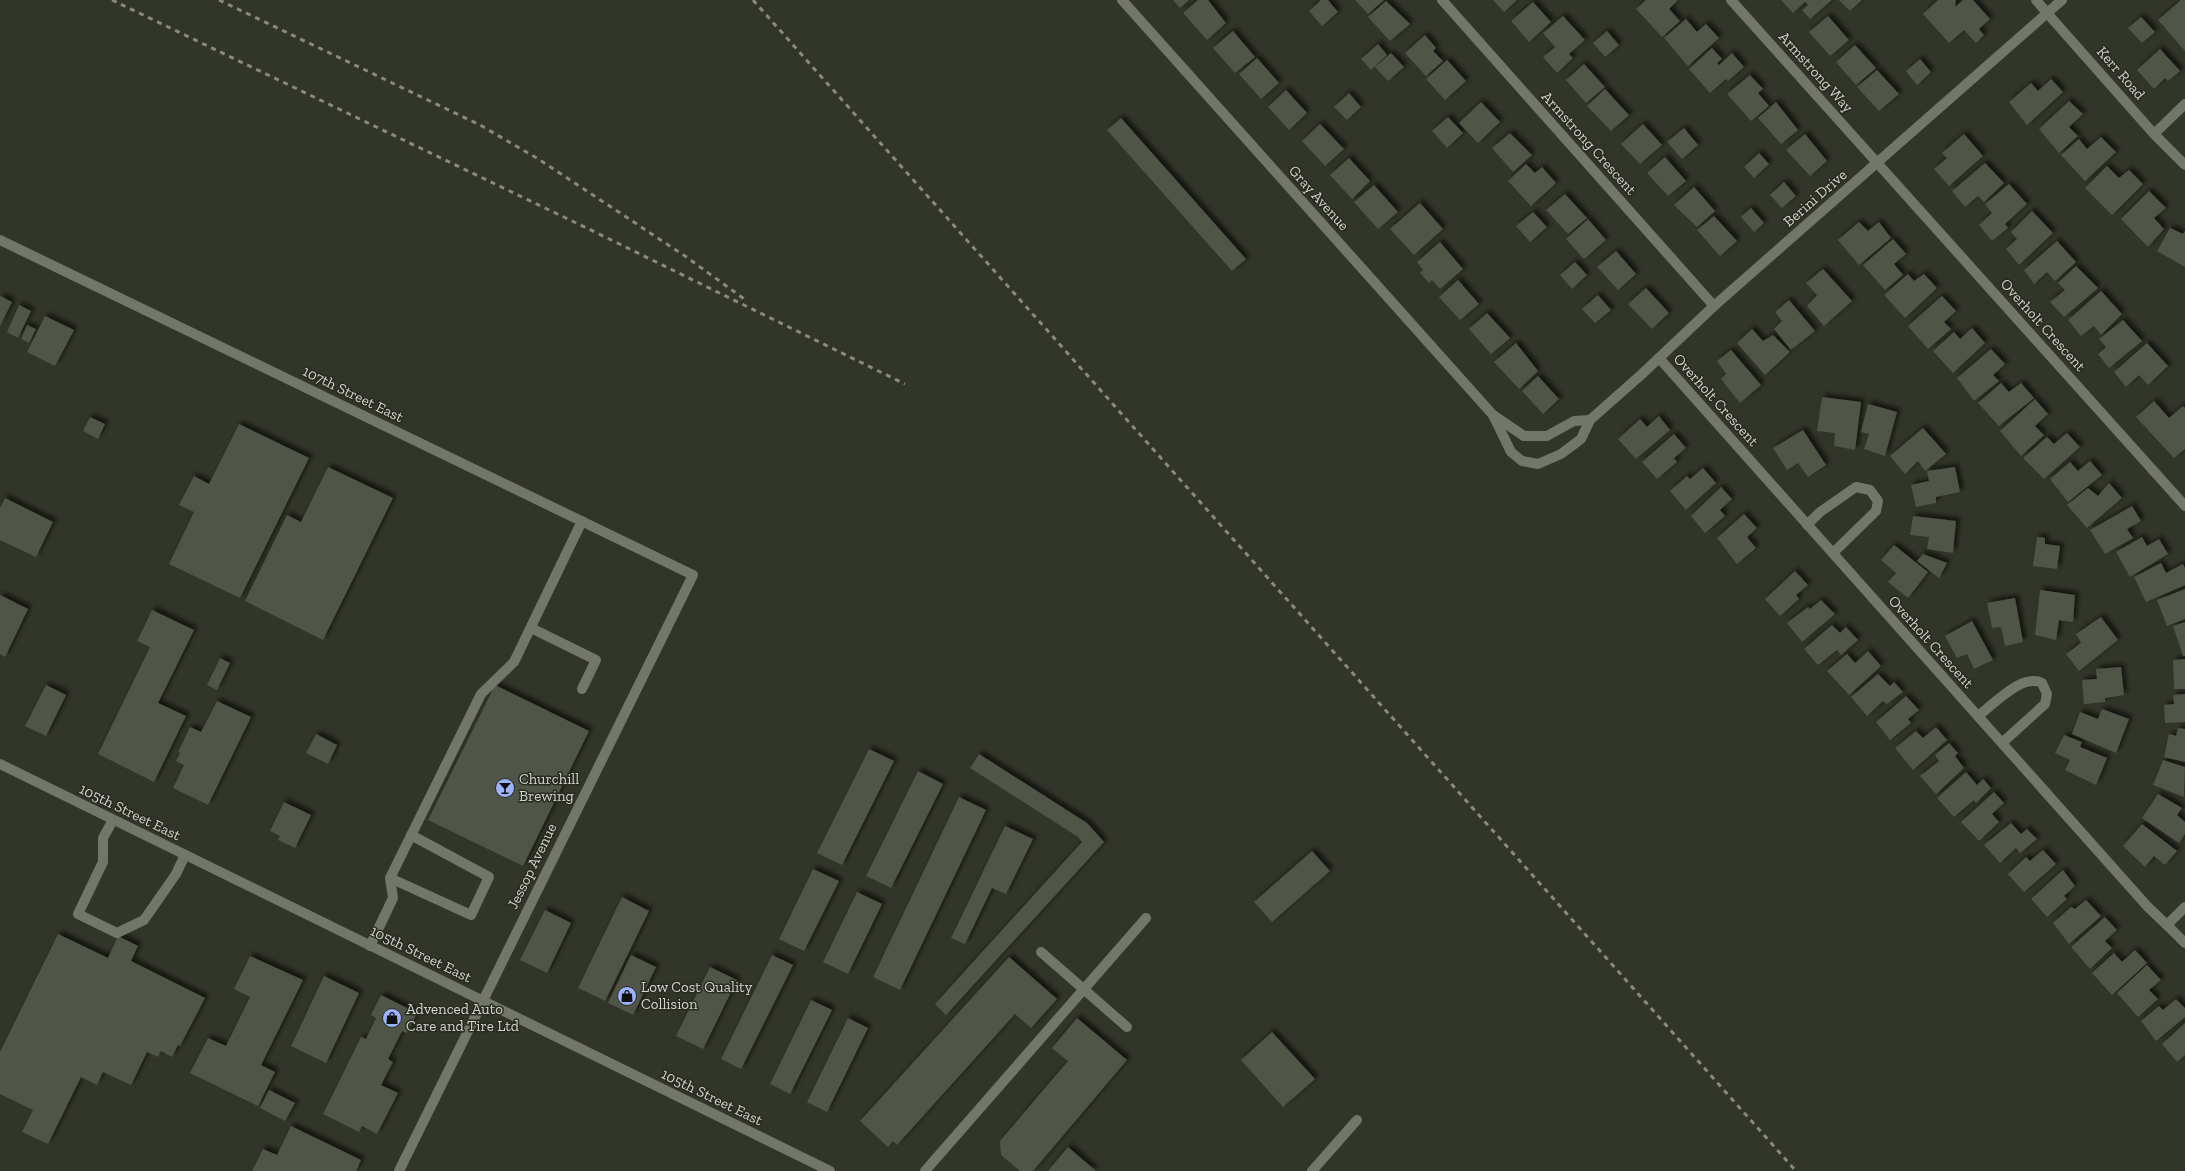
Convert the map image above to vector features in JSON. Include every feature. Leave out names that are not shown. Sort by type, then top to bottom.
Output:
[{"type":"street","name":"Gray Avenue","points":[[1122,0],[1493,415],[1524,436],[1547,436],[1574,421],[1590,420]]},
{"type":"street","name":"Armstrong Crescent","points":[[1442,0],[1714,306]]},
{"type":"street","name":"Armstrong Way","points":[[1731,0],[1878,163]]},
{"type":"street","name":"Kerr Road","points":[[2036,0],[2154,134],[2185,165]]},
{"type":"street","name":"Berini Drive","points":[[1590,420],[1714,306],[2062,0]]},
{"type":"street","points":[[2154,134],[2185,104]]},
{"type":"street","name":"Overholt Crescent","points":[[1878,163],[2183,501]]},
{"type":"street","name":"107th Street East","points":[[0,240],[693,575]]},
{"type":"street","name":"Overholt Crescent","points":[[1659,358],[2147,906],[2185,943]]},
{"type":"street","name":"Gray Avenue","points":[[1493,415],[1511,452],[1522,461],[1538,464],[1561,454],[1581,438],[1590,420]]},
{"type":"street","points":[[1807,525],[1820,512],[1856,487],[1870,490],[1878,501],[1876,511],[1832,553]]},
{"type":"street","points":[[370,946],[394,898],[390,878],[481,694],[514,662],[582,521]]},
{"type":"street","name":"Jessop Avenue","points":[[399,1171],[693,575]]},
{"type":"street","points":[[530,628],[596,660],[582,689]]},
{"type":"street","points":[[1978,716],[2021,682],[2035,680],[2042,683],[2047,694],[2045,704],[2002,743]]},
{"type":"street","name":"105th Street East","points":[[0,764],[830,1171]]},
{"type":"street","points":[[113,820],[103,838],[103,862],[78,914],[84,917],[117,933],[144,920],[176,874],[186,856]]},
{"type":"street","points":[[390,878],[471,915],[489,876],[412,835]]},
{"type":"street","points":[[2167,924],[2185,907]]},
{"type":"street","points":[[926,1171],[1146,918]]},
{"type":"street","points":[[1041,952],[1082,990],[1127,1027]]},
{"type":"street","points":[[1312,1171],[1357,1120]]},
{"type":"building","points":[[1173,0],[1189,0],[1180,8]]},
{"type":"building","points":[[1198,0],[1208,0],[1226,23],[1207,40],[1183,13]]},
{"type":"building","points":[[1321,0],[1328,0],[1338,12],[1322,26],[1309,11]]},
{"type":"building","points":[[1355,0],[1384,0],[1368,14]]},
{"type":"building","points":[[1493,0],[1517,0],[1504,12]]},
{"type":"building","points":[[1646,0],[1678,0],[1669,9],[1680,21],[1662,37],[1636,9]]},
{"type":"building","points":[[1781,0],[1832,0],[1810,19],[1802,10],[1808,5],[1805,2],[1793,13]]},
{"type":"building","points":[[1839,0],[1862,0],[1850,11]]},
{"type":"building","points":[[1938,0],[1956,0],[1955,7],[1963,0],[1973,0],[1990,19],[1979,29],[1984,35],[1976,43],[1964,30],[1949,43],[1923,14]]},
{"type":"building","points":[[2181,0],[2185,0],[2185,51],[2158,20]]},
{"type":"building","points":[[1386,1],[1410,24],[1390,41],[1368,17]]},
{"type":"building","points":[[1533,2],[1551,22],[1529,42],[1511,21]]},
{"type":"building","points":[[1563,16],[1585,40],[1569,54],[1573,58],[1557,73],[1543,57],[1555,47],[1543,33]]},
{"type":"building","points":[[1828,16],[1849,40],[1830,56],[1809,32]]},
{"type":"building","points":[[2141,17],[2155,32],[2142,43],[2128,28]]},
{"type":"building","points":[[1686,19],[1697,32],[1706,24],[1719,38],[1688,66],[1664,38]]},
{"type":"building","points":[[1233,31],[1255,57],[1235,73],[1213,48]]},
{"type":"building","points":[[1607,31],[1619,45],[1605,57],[1593,43]]},
{"type":"building","points":[[1425,35],[1436,48],[1433,51],[1443,61],[1426,76],[1405,53]]},
{"type":"building","points":[[1378,44],[1387,55],[1371,70],[1361,59]]},
{"type":"building","points":[[1855,45],[1876,68],[1856,85],[1836,62]]},
{"type":"building","points":[[1712,48],[1722,59],[1717,63],[1719,65],[1732,53],[1744,67],[1728,81],[1726,79],[1710,93],[1689,69]]},
{"type":"building","points":[[2160,49],[2180,71],[2168,81],[2165,78],[2154,89],[2137,70]]},
{"type":"building","points":[[1391,53],[1404,67],[1388,81],[1375,67]]},
{"type":"building","points":[[1257,58],[1279,83],[1261,99],[1239,74]]},
{"type":"building","points":[[1920,59],[1931,72],[1917,85],[1906,71]]},
{"type":"building","points":[[1447,60],[1466,81],[1445,100],[1426,79]]},
{"type":"building","points":[[1584,64],[1605,87],[1586,103],[1566,80]]},
{"type":"building","points":[[1877,70],[1899,94],[1879,111],[1857,87]]},
{"type":"building","points":[[1750,75],[1763,89],[1758,93],[1769,106],[1751,121],[1727,94]]},
{"type":"building","points":[[2051,79],[2063,92],[2027,125],[2009,102],[2031,83],[2038,91]]},
{"type":"building","points":[[1605,89],[1629,115],[1611,131],[1587,106]]},
{"type":"building","points":[[1286,90],[1307,113],[1289,130],[1268,107]]},
{"type":"building","points":[[1349,93],[1361,107],[1347,120],[1334,107]]},
{"type":"building","points":[[2069,101],[2083,114],[2069,127],[2078,136],[2059,153],[2039,129]]},
{"type":"building","points":[[1481,102],[1500,122],[1478,143],[1459,123]]},
{"type":"building","points":[[1776,102],[1798,130],[1781,144],[1758,118]]},
{"type":"building","points":[[1448,117],[1463,133],[1447,148],[1432,131]]},
{"type":"building","points":[[1121,118],[1246,259],[1232,271],[1107,130]]},
{"type":"building","points":[[1320,124],[1344,149],[1325,166],[1302,141]]},
{"type":"building","points":[[1643,124],[1662,145],[1640,164],[1621,144]]},
{"type":"building","points":[[1684,128],[1698,145],[1682,159],[1667,142]]},
{"type":"building","points":[[1510,133],[1532,155],[1513,172],[1492,148]]},
{"type":"building","points":[[1805,134],[1827,161],[1810,176],[1786,150]]},
{"type":"building","points":[[1964,134],[1983,156],[1949,186],[1934,169],[1947,158],[1942,153]]},
{"type":"building","points":[[2101,137],[2116,152],[2085,181],[2061,155],[2079,139],[2087,149]]},
{"type":"building","points":[[1759,153],[1769,164],[1754,178],[1744,167]]},
{"type":"building","points":[[1665,157],[1686,181],[1668,196],[1647,173]]},
{"type":"building","points":[[1349,158],[1370,181],[1352,199],[1330,175]]},
{"type":"building","points":[[1985,163],[2004,183],[1984,202],[1978,196],[1965,207],[1952,191]]},
{"type":"building","points":[[1526,164],[1535,173],[1542,167],[1556,183],[1531,206],[1508,181]]},
{"type":"building","points":[[2107,166],[2119,178],[2129,170],[2143,184],[2112,215],[2085,188]]},
{"type":"building","points":[[1784,182],[1796,196],[1782,208],[1770,195]]},
{"type":"building","points":[[2009,184],[2027,204],[2005,224],[2008,228],[1992,241],[1979,225],[1992,213],[1985,204]]},
{"type":"building","points":[[1374,185],[1398,212],[1378,229],[1354,202]]},
{"type":"building","points":[[1694,187],[1715,211],[1697,227],[1674,205]]},
{"type":"building","points":[[2149,191],[2166,208],[2154,218],[2164,229],[2148,247],[2121,219]]},
{"type":"building","points":[[1565,194],[1587,218],[1568,234],[1546,210]]},
{"type":"building","points":[[1420,203],[1443,229],[1414,255],[1390,229]]},
{"type":"building","points":[[1751,208],[1764,223],[1754,232],[1741,217]]},
{"type":"building","points":[[2032,211],[2053,233],[2019,265],[2006,249],[2017,239],[2011,232]]},
{"type":"building","points":[[1533,212],[1547,227],[1530,242],[1516,226]]},
{"type":"building","points":[[1714,216],[1737,241],[1720,256],[1697,230]]},
{"type":"building","points":[[1588,219],[1606,240],[1584,259],[1566,239]]},
{"type":"building","points":[[1859,222],[1868,231],[1879,222],[1891,238],[1859,265],[1838,240]]},
{"type":"building","points":[[2170,228],[2183,234],[2185,231],[2185,267],[2157,251]]},
{"type":"building","points":[[1893,239],[1906,254],[1894,264],[1903,275],[1885,290],[1863,265]]},
{"type":"building","points":[[2057,241],[2076,262],[2055,281],[2047,272],[2034,284],[2024,270]]},
{"type":"building","points":[[1440,242],[1463,269],[1440,289],[1432,280],[1429,283],[1420,273],[1423,270],[1417,262]]},
{"type":"building","points":[[1616,251],[1636,274],[1618,290],[1597,267]]},
{"type":"building","points":[[1575,262],[1587,275],[1572,289],[1560,275]]},
{"type":"building","points":[[2076,266],[2098,288],[2064,317],[2050,302],[2065,290],[2058,283]]},
{"type":"building","points":[[1823,269],[1852,301],[1824,326],[1807,306],[1817,295],[1806,283]]},
{"type":"building","points":[[1908,274],[1914,281],[1924,274],[1937,288],[1905,318],[1884,295]]},
{"type":"building","points":[[1458,280],[1479,304],[1460,320],[1439,297]]},
{"type":"building","points":[[1646,288],[1669,313],[1652,329],[1628,304]]},
{"type":"building","points":[[2101,291],[2122,314],[2101,335],[2094,326],[2081,336],[2068,320]]},
{"type":"building","points":[[1598,295],[1611,310],[1595,323],[1582,309]]},
{"type":"building","points":[[0,296],[12,302],[0,326]]},
{"type":"building","points":[[1942,296],[1956,311],[1944,322],[1951,329],[1928,349],[1908,326]]},
{"type":"building","points":[[1789,300],[1815,331],[1791,350],[1774,329],[1782,321],[1775,312]]},
{"type":"building","points":[[19,305],[31,311],[18,338],[7,332]]},
{"type":"building","points":[[1487,313],[1510,338],[1491,354],[1469,329]]},
{"type":"building","points":[[45,316],[74,330],[55,366],[27,352]]},
{"type":"building","points":[[2123,320],[2142,341],[2109,368],[2098,354],[2106,347],[2099,339]]},
{"type":"building","points":[[27,325],[36,329],[29,343],[21,339]]},
{"type":"building","points":[[1972,328],[1985,343],[1953,373],[1933,351],[1954,332],[1960,339]]},
{"type":"building","points":[[1752,329],[1763,341],[1773,335],[1790,352],[1765,375],[1737,343]]},
{"type":"building","points":[[1516,343],[1538,371],[1519,389],[1494,362]]},
{"type":"building","points":[[2147,343],[2168,366],[2148,385],[2139,375],[2126,387],[2114,372]]},
{"type":"building","points":[[1991,349],[2005,364],[1993,375],[1999,381],[1974,401],[1957,378]]},
{"type":"building","points":[[1731,350],[1761,385],[1740,403],[1721,379],[1726,374],[1717,361]]},
{"type":"building","points":[[1538,376],[1559,399],[1543,414],[1522,391]]},
{"type":"building","points":[[2001,383],[2009,392],[2021,383],[2034,398],[1999,426],[1978,403]]},
{"type":"building","points":[[1822,397],[1861,402],[1855,450],[1834,446],[1835,433],[1817,431]]},
{"type":"building","points":[[2035,399],[2048,414],[2035,426],[2044,435],[2021,456],[2000,431]]},
{"type":"building","points":[[2154,401],[2169,418],[2183,406],[2185,408],[2185,449],[2174,458],[2136,417]]},
{"type":"building","points":[[1868,404],[1897,412],[1885,456],[1864,449],[1869,434],[1861,432]]},
{"type":"building","points":[[1659,416],[1670,430],[1636,459],[1618,439],[1640,419],[1647,427]]},
{"type":"building","points":[[90,417],[105,424],[98,439],[83,431]]},
{"type":"building","points":[[239,424],[309,458],[240,598],[169,564],[194,512],[179,505],[194,476],[209,484]]},
{"type":"building","points":[[1923,428],[1946,454],[1925,471],[1918,461],[1905,474],[1890,456]]},
{"type":"building","points":[[1803,430],[1826,465],[1808,477],[1798,463],[1787,470],[1773,448]]},
{"type":"building","points":[[2067,433],[2080,447],[2044,479],[2023,458],[2047,437],[2054,444]]},
{"type":"building","points":[[1674,434],[1686,448],[1674,458],[1677,462],[1657,479],[1642,462]]},
{"type":"building","points":[[2090,461],[2102,475],[2068,502],[2050,479],[2070,462],[2078,471]]},
{"type":"building","points":[[328,467],[393,498],[323,640],[245,601],[287,515],[301,522]]},
{"type":"building","points":[[1955,467],[1960,492],[1936,497],[1936,503],[1916,507],[1911,485],[1929,481],[1927,471]]},
{"type":"building","points":[[1703,468],[1716,483],[1686,510],[1670,491],[1687,476],[1690,479]]},
{"type":"building","points":[[2109,483],[2122,498],[2087,528],[2067,505],[2088,488],[2098,496]]},
{"type":"building","points":[[1721,487],[1732,499],[1720,510],[1725,516],[1705,533],[1691,516]]},
{"type":"building","points":[[5,498],[53,522],[36,557],[0,540],[0,508]]},
{"type":"building","points":[[2132,506],[2141,521],[2127,529],[2133,538],[2105,554],[2090,530]]},
{"type":"building","points":[[1744,514],[1757,528],[1747,537],[1756,548],[1737,564],[1717,538]]},
{"type":"building","points":[[1913,516],[1956,521],[1953,553],[1927,549],[1929,537],[1910,535]]},
{"type":"building","points":[[2037,537],[2045,538],[2045,544],[2060,546],[2057,569],[2033,566]]},
{"type":"building","points":[[2142,537],[2147,546],[2159,539],[2168,554],[2130,577],[2116,552]]},
{"type":"building","points":[[1894,545],[1928,572],[1908,598],[1888,582],[1896,573],[1881,560]]},
{"type":"building","points":[[1923,554],[1947,563],[1939,578],[1917,561]]},
{"type":"building","points":[[2161,563],[2166,573],[2183,564],[2185,568],[2185,585],[2146,602],[2134,577]]},
{"type":"building","points":[[1795,571],[1808,585],[1796,595],[1799,599],[1780,616],[1765,599]]},
{"type":"building","points":[[2185,589],[2185,619],[2167,626],[2157,600]]},
{"type":"building","points":[[2040,590],[2075,595],[2073,622],[2059,620],[2056,640],[2035,635]]},
{"type":"building","points":[[0,595],[28,609],[5,657],[0,654]]},
{"type":"building","points":[[2015,598],[2023,642],[2005,646],[2001,627],[1992,628],[1987,603]]},
{"type":"building","points":[[1821,600],[1835,614],[1802,642],[1787,623],[1808,607],[1810,609]]},
{"type":"building","points":[[152,610],[194,630],[158,703],[186,716],[154,782],[98,754],[150,647],[137,641]]},
{"type":"building","points":[[2101,617],[2118,640],[2079,671],[2066,654],[2081,643],[2076,634]]},
{"type":"building","points":[[1972,621],[1993,660],[1974,669],[1967,654],[1957,658],[1945,636]]},
{"type":"building","points":[[2185,622],[2185,656],[2183,656],[2173,626]]},
{"type":"building","points":[[1832,625],[1840,633],[1846,627],[1858,640],[1841,655],[1837,650],[1818,665],[1804,649]]},
{"type":"building","points":[[1868,651],[1881,666],[1849,695],[1827,671],[1847,654],[1855,663]]},
{"type":"building","points":[[220,658],[230,663],[217,690],[207,685]]},
{"type":"building","points":[[2185,659],[2185,689],[2174,689],[2173,660]]},
{"type":"building","points":[[2121,667],[2124,695],[2105,698],[2105,702],[2084,704],[2082,680],[2097,679],[2096,669]]},
{"type":"building","points":[[1878,674],[1890,686],[1894,682],[1903,692],[1887,704],[1883,701],[1867,716],[1851,697]]},
{"type":"building","points":[[46,685],[66,695],[46,736],[25,726]]},
{"type":"building","points":[[495,685],[589,731],[523,866],[428,820]]},
{"type":"building","points":[[2185,694],[2185,722],[2165,723],[2164,705],[2174,704],[2173,695]]},
{"type":"building","points":[[1906,696],[1919,710],[1908,719],[1911,723],[1890,740],[1876,722]]},
{"type":"building","points":[[217,701],[251,717],[208,805],[173,788],[184,765],[176,761],[180,753],[178,752],[190,727],[201,732]]},
{"type":"building","points":[[2102,709],[2129,719],[2116,753],[2072,734],[2080,712],[2098,719]]},
{"type":"building","points":[[1936,727],[1947,740],[1913,770],[1895,748],[1916,731],[1923,738]]},
{"type":"building","points":[[2178,728],[2185,729],[2185,762],[2164,757],[2169,734],[2176,736]]},
{"type":"building","points":[[316,734],[337,745],[328,764],[306,753]]},
{"type":"building","points":[[2064,735],[2082,742],[2080,747],[2107,758],[2096,785],[2065,770],[2070,760],[2055,753]]},
{"type":"building","points":[[1949,743],[1958,753],[1955,756],[1964,768],[1936,794],[1920,776],[1939,761],[1935,755]]},
{"type":"building","points":[[869,749],[894,761],[842,865],[817,853]]},
{"type":"building","points":[[979,754],[1087,823],[1104,842],[946,1015],[935,1004],[1082,842],[1078,837],[970,768]]},
{"type":"building","points":[[2163,760],[2185,767],[2184,797],[2153,785]]},
{"type":"building","points":[[918,771],[943,784],[891,888],[866,876]]},
{"type":"building","points":[[1966,772],[1977,785],[1983,779],[1991,788],[1976,803],[1974,800],[1954,817],[1937,798]]},
{"type":"building","points":[[1994,792],[2004,803],[1992,814],[1999,822],[1979,841],[1961,822]]},
{"type":"building","points":[[2158,794],[2182,808],[2177,815],[2185,822],[2185,834],[2179,843],[2142,818]]},
{"type":"building","points":[[959,797],[986,810],[900,990],[873,977]]},
{"type":"building","points":[[284,802],[311,815],[295,848],[278,840],[280,836],[270,831]]},
{"type":"building","points":[[2011,823],[2021,834],[2027,829],[2037,839],[2020,853],[2016,848],[2000,863],[1984,845]]},
{"type":"building","points":[[2142,824],[2177,851],[2165,865],[2154,856],[2145,867],[2123,846]]},
{"type":"building","points":[[1005,826],[1033,839],[1006,894],[992,888],[965,944],[951,938]]},
{"type":"building","points":[[2043,850],[2056,864],[2024,892],[2008,874],[2026,857],[2030,861]]},
{"type":"building","points":[[1312,851],[1330,871],[1272,922],[1254,902]]},
{"type":"building","points":[[813,869],[839,881],[804,951],[779,939]]},
{"type":"building","points":[[2063,870],[2075,886],[2064,896],[2067,899],[2047,917],[2031,899]]},
{"type":"building","points":[[857,892],[882,904],[848,974],[823,962]]},
{"type":"building","points":[[622,897],[649,911],[605,1001],[578,988]]},
{"type":"building","points":[[2086,900],[2101,916],[2069,944],[2053,923],[2071,907],[2075,909]]},
{"type":"building","points":[[545,910],[571,923],[547,973],[520,960]]},
{"type":"building","points":[[2105,917],[2117,930],[2105,941],[2112,948],[2090,969],[2071,947]]},
{"type":"building","points":[[58,934],[108,958],[118,936],[138,946],[131,961],[205,998],[180,1046],[178,1045],[172,1057],[161,1051],[158,1057],[147,1052],[131,1085],[103,1072],[97,1085],[81,1077],[48,1144],[22,1132],[33,1110],[0,1094],[0,1052]]},
{"type":"building","points":[[2135,950],[2147,963],[2112,995],[2092,973],[2114,953],[2122,962]]},
{"type":"building","points":[[631,955],[656,967],[633,1015],[608,1003]]},
{"type":"building","points":[[772,955],[793,965],[741,1069],[721,1059]]},
{"type":"building","points":[[250,956],[303,980],[261,1065],[275,1072],[258,1106],[190,1073],[208,1038],[226,1046],[250,997],[234,989]]},
{"type":"building","points":[[1009,957],[1057,999],[1031,1028],[1015,1014],[897,1145],[893,1141],[888,1147],[860,1121]]},
{"type":"building","points":[[2147,965],[2161,980],[2149,990],[2158,999],[2138,1017],[2117,993]]},
{"type":"building","points":[[710,967],[737,980],[703,1049],[676,1036]]},
{"type":"building","points":[[324,976],[359,993],[326,1063],[291,1046]]},
{"type":"building","points":[[381,995],[417,1013],[407,1033],[402,1031],[388,1059],[393,1062],[381,1085],[398,1093],[377,1134],[362,1126],[359,1132],[323,1114],[361,1037],[366,1039],[376,1018],[371,1015]]},
{"type":"building","points":[[2176,999],[2185,1008],[2185,1017],[2156,1041],[2141,1021],[2159,1006],[2163,1010]]},
{"type":"building","points":[[811,1000],[832,1010],[790,1094],[770,1084]]},
{"type":"building","points":[[848,1018],[868,1028],[827,1112],[807,1102]]},
{"type":"building","points":[[1077,1018],[1127,1060],[1033,1171],[1020,1171],[1001,1155],[1000,1141],[1068,1061],[1052,1048]]},
{"type":"building","points":[[2185,1023],[2185,1055],[2177,1062],[2162,1044]]},
{"type":"building","points":[[1272,1032],[1315,1079],[1283,1107],[1241,1060]]},
{"type":"building","points":[[269,1090],[295,1103],[285,1121],[260,1108]]},
{"type":"building","points":[[291,1126],[361,1160],[356,1171],[252,1171],[263,1149],[277,1155]]},
{"type":"building","points":[[1068,1147],[1096,1171],[1048,1171]]},
{"type":"railway","points":[[112,0],[595,232],[905,384]]},
{"type":"railway","points":[[219,0],[480,125],[540,160],[685,256],[747,301]]},
{"type":"railway","points":[[753,0],[1796,1171]]},
{"type":"place","name":"Churchill Brewing","points":[[505,788]]},
{"type":"place","name":"Low Cost Quality Collision","points":[[627,996]]},
{"type":"place","name":"Advenced Auto Care and Tire Ltd","points":[[392,1018]]}]
